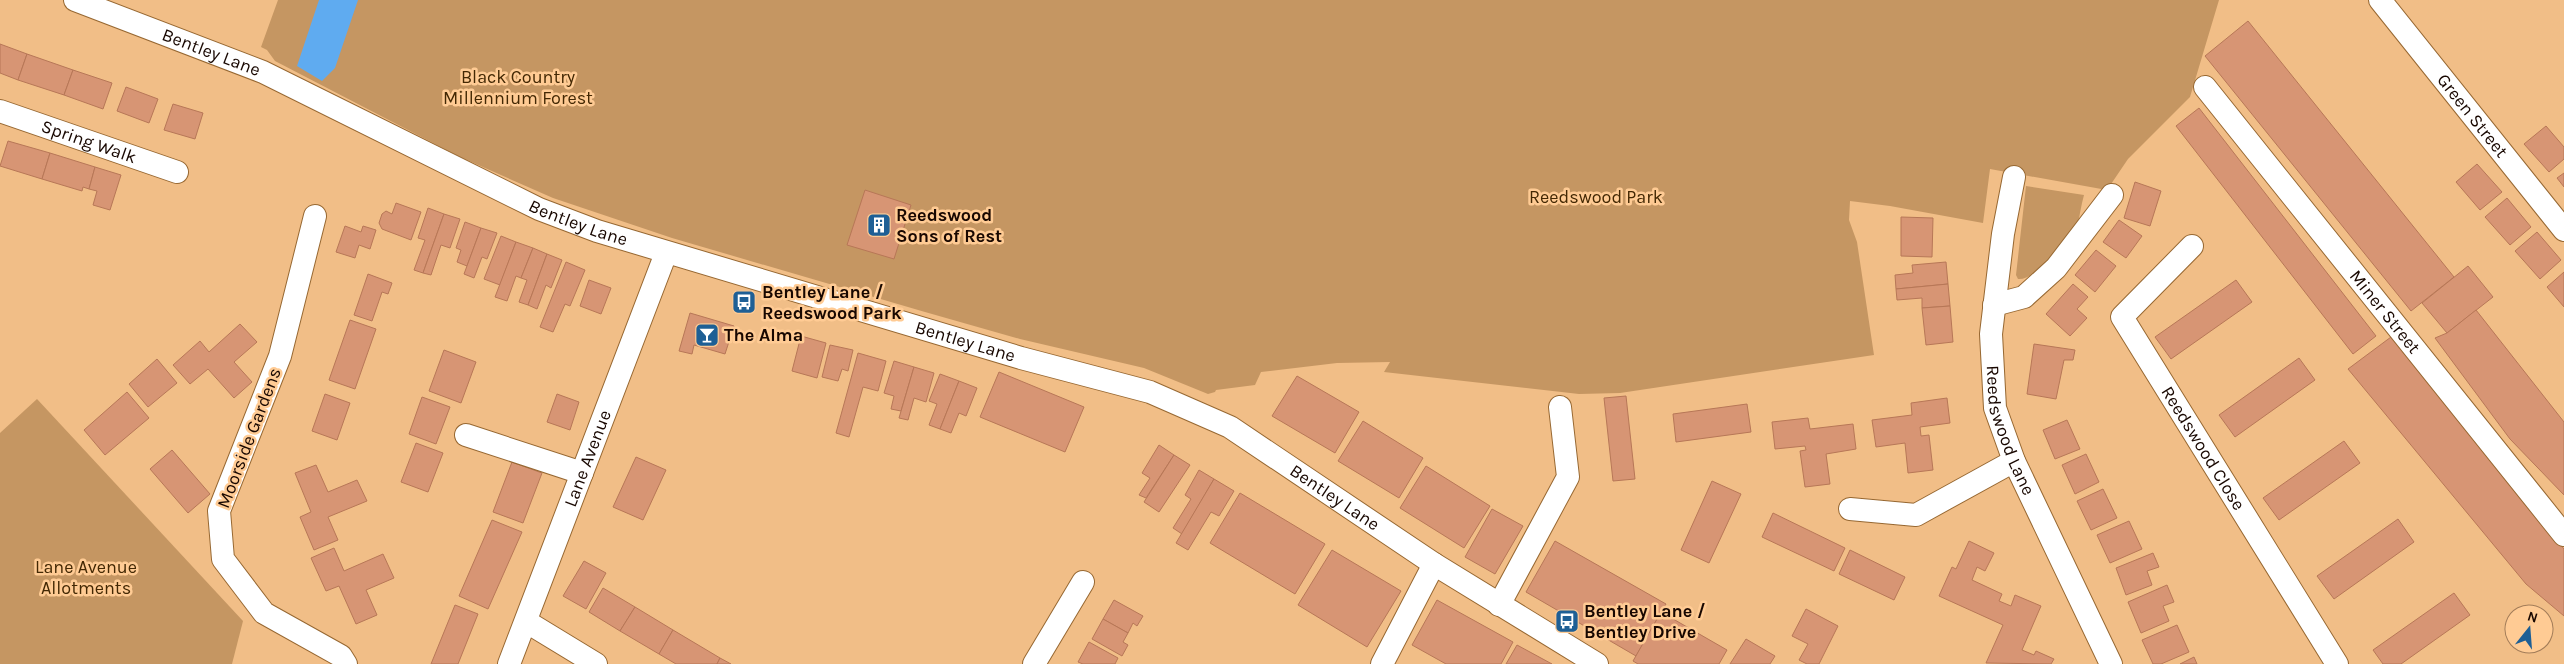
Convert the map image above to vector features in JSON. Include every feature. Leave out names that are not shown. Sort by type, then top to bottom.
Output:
[{"type":"street","name":"Bentley Lane","points":[[75,0],[264,72],[539,209],[666,253],[1021,358],[1158,395],[1230,427],[1434,564],[1597,664]]},
{"type":"street","name":"Green Street","points":[[2380,0],[2564,230]]},
{"type":"street","name":"Miner Street","points":[[2205,87],[2564,536]]},
{"type":"street","name":"Spring Walk","points":[[0,110],[177,172]]},
{"type":"street","name":"Reedswood Lane","points":[[2014,177],[2003,234],[1990,334],[1995,408],[2014,461],[2111,664]]},
{"type":"street","points":[[1994,305],[2024,297],[2056,268],[2112,195]]},
{"type":"street","name":"Moorside Gardens","points":[[315,216],[280,356],[219,511],[222,559],[264,613],[342,656],[346,664]]},
{"type":"street","name":"Reedswood Close","points":[[2192,246],[2122,317],[2337,664]]},
{"type":"street","name":"Lane Avenue","points":[[509,664],[527,622],[666,253]]},
{"type":"street","points":[[1499,605],[1568,477],[1560,407]]},
{"type":"street","points":[[466,435],[582,473]]},
{"type":"street","points":[[1850,509],[1916,515],[2014,461]]},
{"type":"street","points":[[1382,664],[1434,564]]},
{"type":"street","points":[[1034,664],[1084,582]]},
{"type":"street","points":[[527,622],[596,664]]},
{"type":"green space","name":"Reedswood Park","points":[[278,0],[2219,0],[2190,97],[2128,159],[2107,190],[1990,169],[1983,223],[1890,206],[1850,201],[1849,220],[1857,242],[1874,355],[1620,393],[1579,394],[1384,372],[1390,362],[1337,363],[1261,372],[1255,385],[1216,390],[1208,394],[1144,368],[1020,339],[925,312],[672,238],[553,198],[460,157],[275,61],[267,50],[261,47]]},
{"type":"green space","points":[[2026,186],[2084,195],[2077,226],[2068,241],[2052,259],[2034,274],[2018,279],[2016,275]]},
{"type":"green space","name":"Lane Avenue Allotments","points":[[37,399],[243,621],[232,664],[0,664],[0,433]]},
{"type":"water","points":[[319,0],[358,0],[335,68],[322,81],[297,66]]},
{"type":"building","points":[[2248,21],[2454,277],[2411,311],[2205,56]]},
{"type":"building","points":[[0,44],[27,54],[18,80],[0,73]]},
{"type":"building","points":[[27,54],[73,70],[64,95],[18,80]]},
{"type":"building","points":[[73,70],[112,83],[103,109],[64,95]]},
{"type":"building","points":[[126,87],[158,99],[149,123],[117,111]]},
{"type":"building","points":[[173,104],[203,113],[195,139],[164,130]]},
{"type":"building","points":[[2199,108],[2376,336],[2353,354],[2176,126]]},
{"type":"building","points":[[2546,126],[2564,147],[2564,159],[2549,172],[2524,144]]},
{"type":"building","points":[[8,141],[50,153],[42,179],[0,166]]},
{"type":"building","points":[[50,153],[95,167],[89,189],[83,187],[82,191],[42,179]]},
{"type":"building","points":[[2477,164],[2502,192],[2480,210],[2456,182]]},
{"type":"building","points":[[95,167],[121,175],[110,210],[93,205],[97,191],[89,189]]},
{"type":"building","points":[[2564,173],[2564,187],[2557,178]]},
{"type":"building","points":[[2135,182],[2161,191],[2150,226],[2124,218]]},
{"type":"building","name":"Reedswood Sons of Rest","points":[[865,190],[911,205],[894,259],[847,245]]},
{"type":"building","points":[[2507,198],[2531,227],[2510,245],[2485,217]]},
{"type":"building","points":[[396,203],[421,212],[411,240],[382,229],[379,223],[382,214],[386,211],[392,214]]},
{"type":"building","points":[[428,208],[444,214],[423,273],[414,270],[425,240],[418,238]]},
{"type":"building","points":[[444,214],[460,219],[450,248],[441,245],[431,275],[423,273]]},
{"type":"building","points":[[1901,217],[1933,218],[1932,257],[1901,256]]},
{"type":"building","points":[[2119,220],[2142,236],[2126,258],[2103,242]]},
{"type":"building","points":[[465,222],[481,228],[467,266],[457,262],[461,250],[456,248]]},
{"type":"building","points":[[345,226],[361,232],[363,226],[376,230],[370,249],[359,245],[355,258],[336,252]]},
{"type":"building","points":[[481,228],[497,233],[487,259],[482,257],[474,278],[464,274]]},
{"type":"building","points":[[2537,232],[2561,260],[2540,279],[2515,251]]},
{"type":"building","points":[[501,236],[516,242],[500,285],[484,279]]},
{"type":"building","points":[[516,242],[533,248],[521,278],[516,276],[507,301],[495,297]]},
{"type":"building","points":[[533,248],[547,254],[528,305],[519,302],[527,280],[521,278]]},
{"type":"building","points":[[2096,250],[2116,266],[2095,292],[2075,275]]},
{"type":"building","points":[[547,254],[562,260],[551,288],[546,285],[537,309],[528,305]]},
{"type":"building","points":[[566,262],[585,270],[570,306],[565,304],[553,332],[540,327]]},
{"type":"building","points":[[1946,262],[1948,284],[1896,289],[1895,275],[1913,273],[1912,265]]},
{"type":"building","points":[[2468,266],[2493,297],[2447,333],[2422,303]]},
{"type":"building","points":[[2564,272],[2564,307],[2547,287]]},
{"type":"building","points":[[368,274],[392,283],[388,294],[382,292],[372,321],[354,315]]},
{"type":"building","points":[[589,280],[611,288],[601,314],[580,306]]},
{"type":"building","points":[[2236,280],[2252,302],[2171,359],[2155,337]]},
{"type":"building","points":[[1948,284],[1950,306],[1922,308],[1922,298],[1897,300],[1896,289]]},
{"type":"building","points":[[2073,284],[2088,297],[2077,309],[2087,318],[2070,336],[2046,314]]},
{"type":"building","points":[[1950,306],[1953,342],[1926,345],[1922,308]]},
{"type":"building","points":[[2476,310],[2564,422],[2564,495],[2510,439],[2435,338],[2447,333]]},
{"type":"building","name":"The Alma","points":[[690,313],[734,326],[725,354],[694,345],[692,354],[679,351]]},
{"type":"building","points":[[350,320],[376,329],[355,389],[329,380]]},
{"type":"building","points":[[240,324],[257,342],[234,362],[252,382],[234,398],[208,369],[190,384],[173,365],[200,341],[209,352]]},
{"type":"building","points":[[801,336],[826,343],[817,378],[792,371]]},
{"type":"building","points":[[2391,337],[2564,549],[2564,616],[2554,608],[2554,604],[2550,604],[2526,584],[2348,369]]},
{"type":"building","points":[[2034,344],[2075,350],[2073,360],[2064,360],[2056,399],[2027,394]]},
{"type":"building","points":[[830,345],[853,350],[848,371],[842,369],[838,381],[822,377]]},
{"type":"building","points":[[444,350],[476,362],[461,403],[429,391]]},
{"type":"building","points":[[858,353],[886,361],[878,391],[863,387],[849,437],[836,433]]},
{"type":"building","points":[[2299,358],[2315,380],[2235,437],[2219,415]]},
{"type":"building","points":[[157,359],[177,383],[148,407],[129,384]]},
{"type":"building","points":[[894,361],[914,367],[901,411],[891,409],[894,396],[884,393]]},
{"type":"building","points":[[914,367],[934,373],[926,402],[914,398],[908,420],[899,418]]},
{"type":"building","points":[[999,372],[1084,407],[1065,452],[980,417]]},
{"type":"building","points":[[940,374],[959,381],[940,429],[929,425],[937,404],[929,401]]},
{"type":"building","points":[[1297,376],[1359,412],[1335,453],[1272,416]]},
{"type":"building","points":[[959,381],[977,388],[966,416],[959,413],[951,433],[940,429]]},
{"type":"building","points":[[127,392],[149,418],[105,455],[84,430]]},
{"type":"building","points":[[325,394],[350,403],[337,440],[312,431]]},
{"type":"building","points":[[557,394],[579,402],[570,430],[547,422]]},
{"type":"building","points":[[1626,396],[1635,479],[1613,481],[1604,398]]},
{"type":"building","points":[[422,397],[450,407],[436,444],[409,434]]},
{"type":"building","points":[[1947,398],[1950,423],[1920,427],[1921,436],[1929,435],[1933,470],[1908,473],[1905,443],[1876,447],[1872,420],[1912,415],[1911,403]]},
{"type":"building","points":[[1747,404],[1751,432],[1676,442],[1673,414]]},
{"type":"building","points":[[1808,418],[1810,429],[1853,424],[1856,449],[1826,454],[1830,484],[1805,487],[1800,451],[1806,450],[1805,446],[1775,449],[1772,422]]},
{"type":"building","points":[[2067,420],[2080,449],[2055,459],[2043,430]]},
{"type":"building","points":[[1363,421],[1423,458],[1399,498],[1338,461]]},
{"type":"building","points":[[2344,441],[2360,463],[2279,520],[2263,498]]},
{"type":"building","points":[[416,443],[443,453],[428,492],[401,482]]},
{"type":"building","points":[[1159,445],[1174,455],[1146,498],[1139,495],[1150,478],[1142,473]]},
{"type":"building","points":[[172,450],[210,494],[188,513],[150,469]]},
{"type":"building","points":[[2086,454],[2099,482],[2075,494],[2062,465]]},
{"type":"building","points":[[1174,455],[1190,465],[1159,512],[1144,502]]},
{"type":"building","points":[[636,457],[666,470],[643,520],[613,507]]},
{"type":"building","points":[[512,462],[542,473],[523,523],[493,512]]},
{"type":"building","points":[[316,465],[328,492],[357,480],[367,501],[328,517],[338,540],[314,550],[300,517],[311,512],[295,473]]},
{"type":"building","points":[[1426,466],[1490,506],[1464,548],[1400,508]]},
{"type":"building","points":[[1199,470],[1214,479],[1182,534],[1173,528],[1191,499],[1185,495]]},
{"type":"building","points":[[1214,479],[1234,491],[1219,516],[1211,512],[1188,550],[1176,543]]},
{"type":"building","points":[[1712,481],[1741,494],[1709,563],[1681,550]]},
{"type":"building","points":[[2103,489],[2117,518],[2091,530],[2077,501]]},
{"type":"building","points":[[1240,493],[1325,544],[1295,594],[1210,543]]},
{"type":"building","points":[[1492,509],[1523,526],[1495,574],[1465,557]]},
{"type":"building","points":[[1773,513],[1845,548],[1834,571],[1762,537]]},
{"type":"building","points":[[2398,519],[2414,542],[2334,599],[2317,576]]},
{"type":"building","points":[[492,520],[522,532],[488,609],[459,596]]},
{"type":"building","points":[[2129,521],[2142,549],[2110,563],[2097,535]]},
{"type":"building","points":[[1555,541],[1666,604],[1636,656],[1526,592]]},
{"type":"building","points":[[1969,541],[1994,553],[1985,571],[1977,567],[1972,580],[2002,594],[1999,601],[2011,606],[2015,595],[2041,606],[2022,650],[2034,655],[2036,651],[2054,659],[2051,664],[1986,663],[2003,625],[1939,596],[1952,567],[1956,569]]},
{"type":"building","points":[[334,548],[344,571],[383,554],[394,578],[366,590],[377,615],[356,624],[339,586],[326,591],[311,558]]},
{"type":"building","points":[[1332,550],[1401,591],[1367,647],[1298,605]]},
{"type":"building","points":[[1850,550],[1905,577],[1894,600],[1839,574]]},
{"type":"building","points":[[2153,553],[2159,567],[2147,571],[2152,585],[2126,595],[2116,568]]},
{"type":"building","points":[[584,561],[606,573],[586,609],[563,596]]},
{"type":"building","points":[[2167,585],[2174,602],[2163,606],[2169,621],[2141,633],[2128,602]]},
{"type":"building","points":[[603,588],[635,607],[620,631],[589,612]]},
{"type":"building","points":[[2454,593],[2470,615],[2401,664],[2383,664],[2373,650]]},
{"type":"building","points":[[1114,600],[1143,616],[1137,626],[1133,623],[1128,633],[1103,619]]},
{"type":"building","points":[[1437,600],[1513,642],[1501,664],[1446,664],[1412,645]]},
{"type":"building","points":[[455,605],[478,614],[458,664],[431,664]]},
{"type":"building","points":[[635,607],[673,630],[659,654],[620,631]]},
{"type":"building","points":[[1806,609],[1838,626],[1819,664],[1807,664],[1799,660],[1808,644],[1792,636]]},
{"type":"building","points":[[1661,612],[1727,650],[1719,664],[1638,664],[1633,661]]},
{"type":"building","points":[[1103,619],[1128,633],[1123,642],[1128,645],[1122,656],[1092,639]]},
{"type":"building","points":[[2177,625],[2189,652],[2161,664],[2153,664],[2142,640]]},
{"type":"building","points":[[673,630],[720,658],[717,664],[676,664],[659,654]]},
{"type":"building","points":[[1746,639],[1775,656],[1770,664],[1730,664]]},
{"type":"building","points":[[1089,642],[1118,658],[1115,664],[1083,664],[1078,662]]},
{"type":"building","points":[[1517,645],[1552,664],[1506,664]]},
{"type":"building","points":[[2194,657],[2197,664],[2180,664]]},
{"type":"building","points":[[720,658],[731,664],[717,664]]},
{"type":"place","name":"Reedswood Sons of Rest","points":[[879,225]]},
{"type":"place","name":"Bentley Lane / Reedswood Park","points":[[744,302]]},
{"type":"place","name":"The Alma","points":[[707,335]]},
{"type":"place","name":"Bentley Lane / Bentley Drive","points":[[1567,621]]},
{"type":"park label","name":"Black Country Millennium Forest","points":[[518,87]]}]
